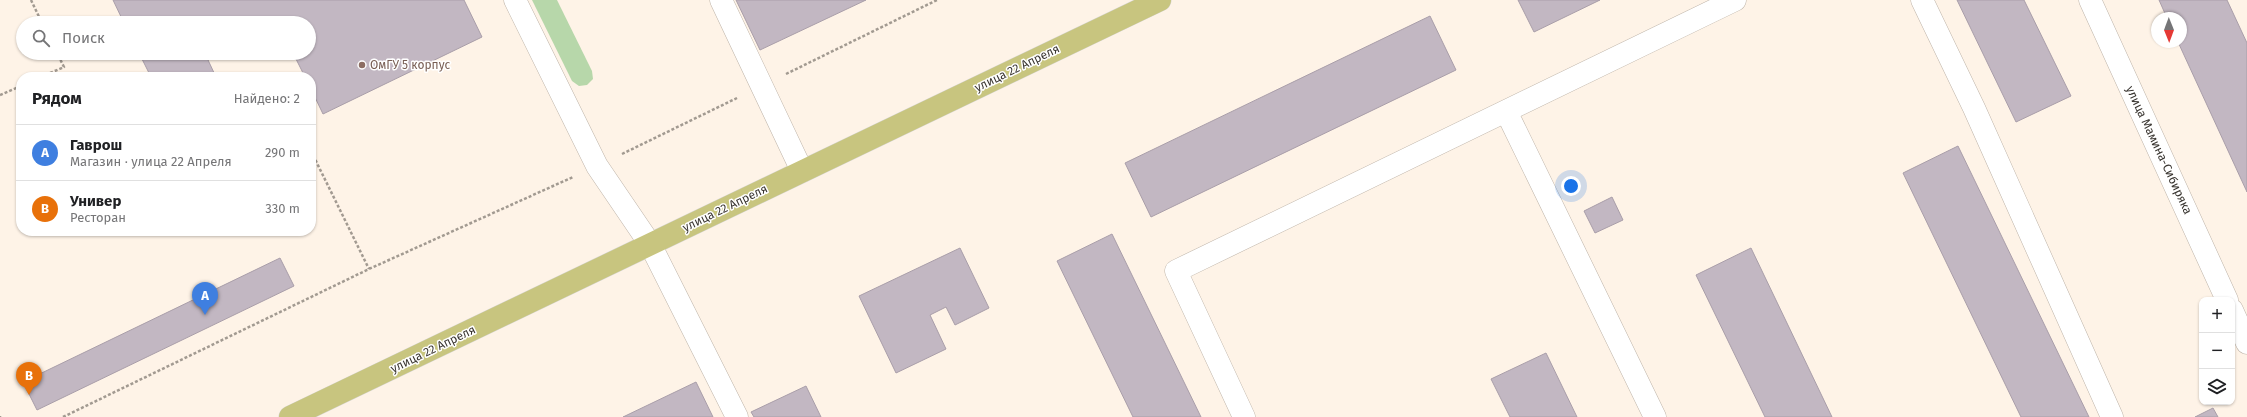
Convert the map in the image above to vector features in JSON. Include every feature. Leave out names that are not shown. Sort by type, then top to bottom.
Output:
[{"type":"main road","name":"улица 22 Апреля","points":[[290,417],[1160,0]]},
{"type":"street","points":[[515,0],[596,166],[650,244],[737,417]]},
{"type":"street","points":[[721,0],[802,171]]},
{"type":"street","points":[[1244,417],[1176,271],[1735,0]]},
{"type":"street","points":[[1922,0],[1974,108],[2112,417]]},
{"type":"street","name":"улица Мамина-Сибиряка","points":[[2090,0],[2226,297]]},
{"type":"street","points":[[1506,111],[1655,417]]},
{"type":"street","points":[[2235,317],[2247,343]]},
{"type":"path","points":[[31,0],[39,16]]},
{"type":"path","points":[[63,417],[369,269],[596,166],[937,0]]},
{"type":"path","points":[[52,72],[64,67],[60,60]]},
{"type":"path","points":[[0,95],[16,88]]},
{"type":"path","points":[[316,161],[369,269]]},
{"type":"green space","points":[[532,0],[557,0],[592,71],[593,79],[587,85],[579,86],[572,81]]},
{"type":"building","name":"ОмГУ 5 корпус","points":[[113,0],[464,0],[482,37],[323,114],[316,99],[316,72],[302,72],[296,60],[316,60],[316,16],[121,16]]},
{"type":"building","points":[[736,0],[866,0],[760,50]]},
{"type":"building","points":[[1518,0],[1600,0],[1534,32]]},
{"type":"building","points":[[1957,0],[2024,0],[2071,96],[2016,122]]},
{"type":"building","points":[[2159,0],[2227,0],[2247,43],[2247,192],[2181,48],[2187,48],[2187,12],[2164,12]]},
{"type":"building","points":[[1430,16],[1456,70],[1151,217],[1125,163]]},
{"type":"building","points":[[142,60],[208,60],[214,72],[148,72]]},
{"type":"building","points":[[1958,146],[2089,417],[2021,417],[1903,173]]},
{"type":"building","points":[[1612,197],[1623,220],[1595,233],[1584,211]]},
{"type":"building","points":[[1112,234],[1201,417],[1133,417],[1057,261]]},
{"type":"building","points":[[960,248],[989,308],[955,325],[946,307],[930,315],[946,349],[896,373],[859,296]]},
{"type":"building","points":[[1751,248],[1832,417],[1765,417],[1696,275]]},
{"type":"building","points":[[280,258],[294,286],[37,410],[23,382]]},
{"type":"building","points":[[1546,353],[1577,417],[1510,417],[1491,379]]},
{"type":"building","points":[[696,382],[713,417],[623,417]]},
{"type":"building","points":[[806,386],[821,417],[754,417],[751,412]]},
{"type":"building","points":[[2213,408],[2218,417],[2195,417]]},
{"type":"place","name":"ОмГУ 5 корпус","points":[[362,65]]},
{"type":"place","name":"Гаврош","points":[[205,315]]},
{"type":"place","name":"Универ","points":[[29,395]]}]
